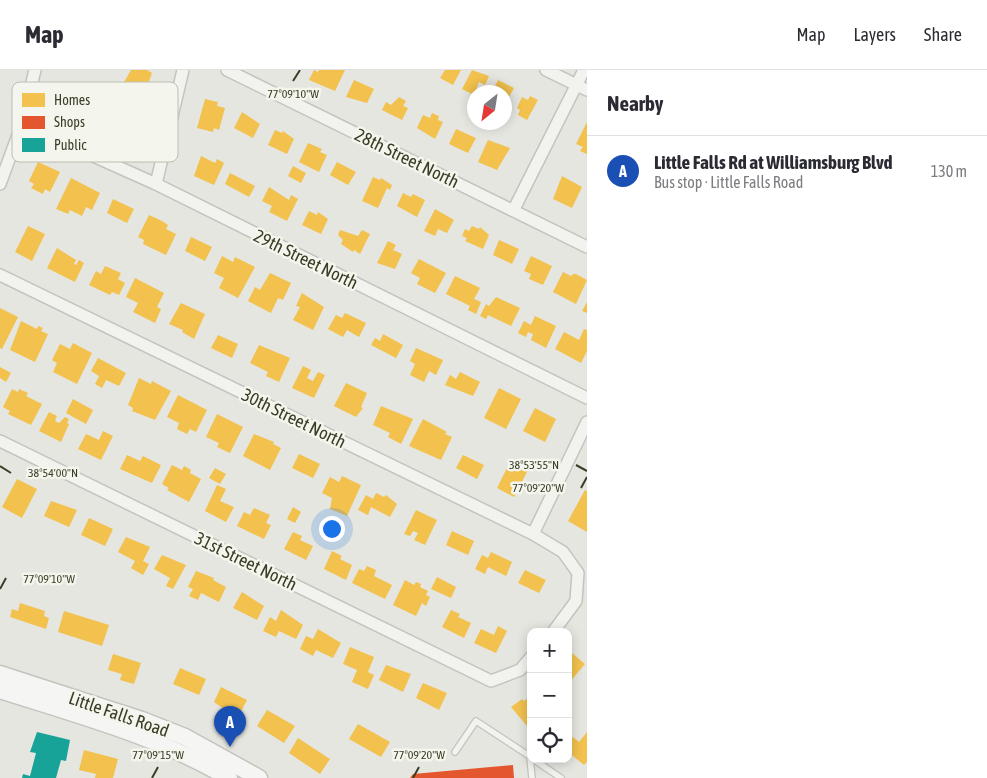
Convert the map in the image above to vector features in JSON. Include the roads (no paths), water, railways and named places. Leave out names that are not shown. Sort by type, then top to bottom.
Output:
[{"type":"street","points":[[178,91],[183,70]]},
{"type":"street","name":"28th Street North","points":[[226,70],[514,209],[587,247]]},
{"type":"street","points":[[546,70],[582,87]]},
{"type":"street","points":[[514,209],[582,87],[584,70]]},
{"type":"street","points":[[0,184],[12,151]]},
{"type":"street","name":"29th Street North","points":[[107,162],[156,184],[587,398]]},
{"type":"street","points":[[156,184],[161,162]]},
{"type":"street","name":"30th Street North","points":[[0,274],[533,534],[563,552],[578,573],[576,601],[555,628]]},
{"type":"street","points":[[533,534],[587,422]]},
{"type":"street","name":"31st Street North","points":[[0,441],[491,682],[520,670],[527,662]]},
{"type":"street","name":"Little Falls Road","points":[[0,674],[142,720],[182,744],[229,778]]},
{"type":"street","name":"Little Falls Road","points":[[0,690],[137,733],[182,744],[226,758],[259,778]]},
{"type":"lane","points":[[454,752],[476,721],[527,755]]},
{"type":"lane","points":[[531,763],[532,778]]},
{"type":"lane","points":[[538,763],[561,778]]},
{"type":"place","name":"Little Falls Rd at Williamsburg Blvd","points":[[230,747]]}]
